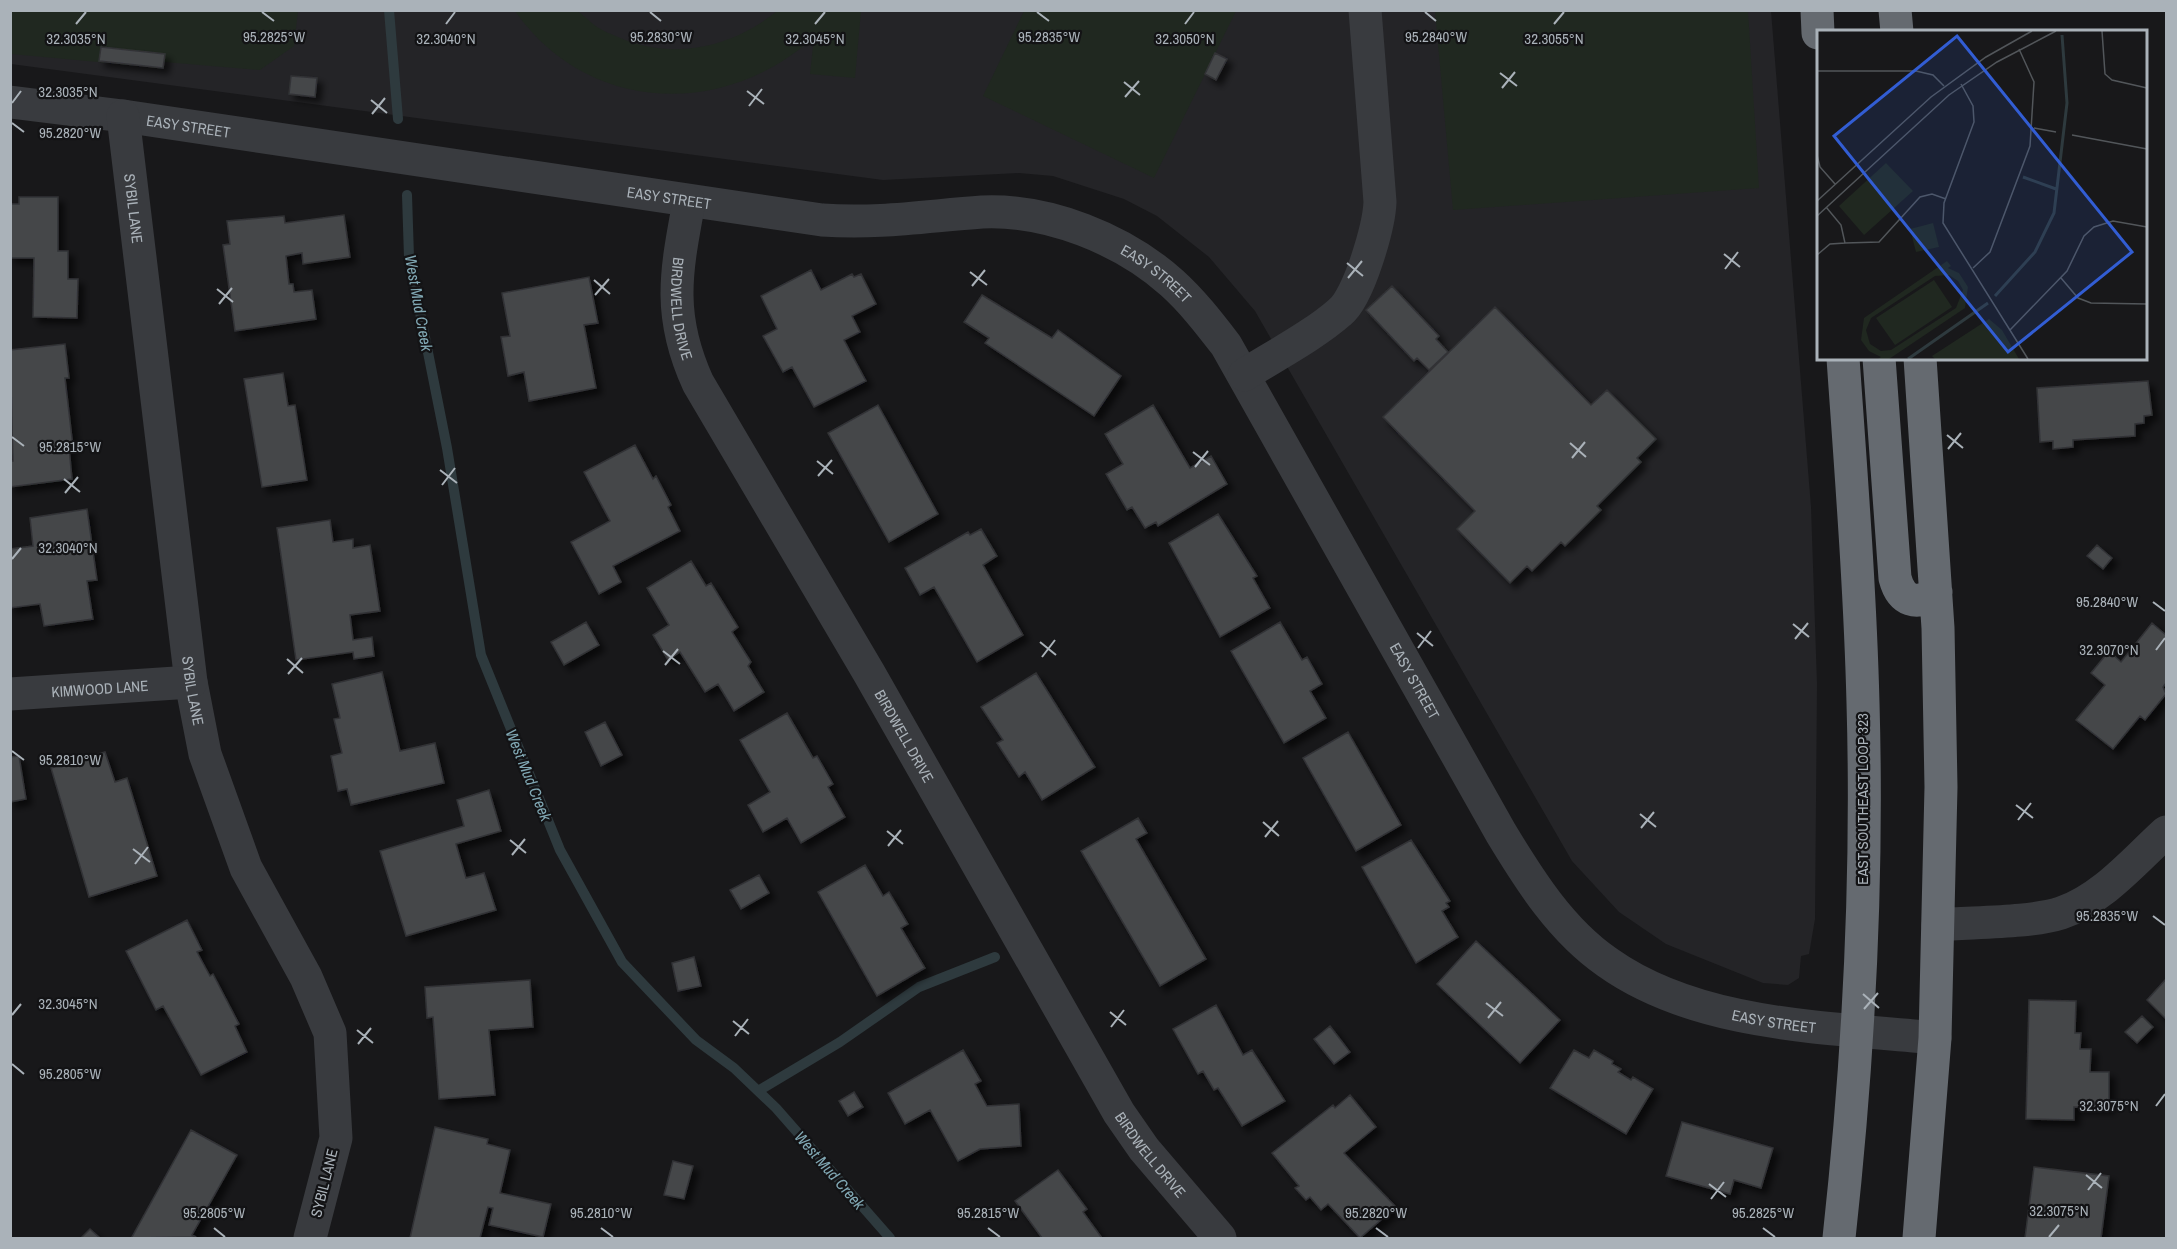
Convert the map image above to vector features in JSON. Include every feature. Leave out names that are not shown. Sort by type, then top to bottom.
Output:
[{"type":"highway","points":[[1817,10],[1818,30]]},
{"type":"highway","points":[[1828,10],[1835,30]]},
{"type":"highway","points":[[1895,10],[1897,30]]},
{"type":"highway","name":"EAST SOUTHEAST LOOP 323","points":[[1839,1239],[1855,1030],[1861,905],[1863,705],[1854,508],[1843,360]]},
{"type":"highway","points":[[1879,360],[1895,578],[1898,590],[1905,597],[1916,602],[1927,599],[1936,592]]},
{"type":"highway","points":[[1919,1239],[1935,1038],[1941,787],[1936,592],[1920,360]]},
{"type":"street","points":[[1244,375],[1341,312],[1353,295],[1378,225],[1380,201],[1365,10]]},
{"type":"street","name":"EASY STREET","points":[[10,102],[123,116],[690,202],[855,222],[883,222],[984,212],[1003,213],[1053,221],[1081,230],[1133,255],[1172,283],[1209,322],[1244,375],[1501,833],[1538,892],[1571,930],[1607,962],[1672,997],[1698,1006],[1764,1019],[1935,1038]]},
{"type":"street","name":"SYBIL LANE","points":[[123,116],[191,682],[205,754],[246,868],[306,977],[330,1033],[336,1138],[310,1239]]},
{"type":"street","name":"BIRDWELL DRIVE","points":[[690,202],[675,287],[683,346],[698,383],[869,673],[1119,1113],[1144,1149],[1220,1239]]},
{"type":"street","name":"KIMWOOD LANE","points":[[10,694],[191,682]]},
{"type":"street","points":[[1938,925],[2014,920],[2061,913],[2101,891],[2166,832]]},
{"type":"shaded area","points":[[11,10],[1771,11],[1811,507],[1817,684],[1815,919],[1809,954],[1801,956],[1799,978],[1788,985],[1763,983],[1666,944],[1619,912],[1572,861],[1255,311],[1209,257],[1157,216],[1124,199],[1053,176],[1019,173],[883,180],[11,64]]},
{"type":"shaded area","points":[[575,10],[597,27],[618,37],[638,44],[680,49],[721,42],[741,34],[777,11],[861,11],[855,78],[810,74],[814,37],[778,64],[739,82],[699,92],[658,93],[618,86],[579,70],[545,45],[515,11]]},
{"type":"shaded area","points":[[10,11],[298,11],[294,46],[260,70],[164,62],[163,68],[11,54]]},
{"type":"shaded area","points":[[1024,11],[1236,11],[1154,178],[983,96]]},
{"type":"shaded area","points":[[1435,11],[1748,11],[1759,188],[1453,210]]},
{"type":"building","points":[[101,47],[165,54],[163,68],[99,61]]},
{"type":"building","points":[[1215,53],[1227,59],[1216,80],[1205,74]]},
{"type":"building","points":[[291,76],[317,78],[315,97],[289,94]]},
{"type":"building","points":[[19,197],[58,197],[58,251],[68,251],[68,279],[78,279],[77,318],[33,317],[34,258],[10,258],[10,204],[19,204]]},
{"type":"building","points":[[344,215],[350,257],[303,264],[302,253],[286,256],[289,284],[293,284],[294,292],[312,290],[316,319],[235,331],[223,245],[230,244],[227,221],[284,216],[285,223]]},
{"type":"building","points":[[811,270],[821,290],[852,274],[854,277],[861,274],[876,304],[852,316],[860,332],[844,340],[866,381],[814,407],[792,367],[783,372],[763,336],[777,329],[761,296]]},
{"type":"building","points":[[589,277],[598,323],[584,325],[596,388],[529,401],[524,372],[508,376],[501,337],[510,336],[502,293]]},
{"type":"building","points":[[1392,286],[1439,336],[1436,339],[1448,352],[1429,370],[1417,358],[1414,361],[1366,310]]},
{"type":"building","points":[[982,295],[1052,338],[1058,330],[1121,376],[1094,416],[985,343],[989,338],[964,322]]},
{"type":"building","points":[[1495,307],[1591,405],[1607,390],[1656,439],[1637,458],[1641,462],[1597,506],[1601,510],[1565,546],[1561,542],[1532,571],[1527,566],[1510,583],[1457,529],[1475,511],[1383,417]]},
{"type":"building","points":[[65,344],[69,378],[65,378],[73,447],[69,447],[72,479],[10,487],[10,461],[13,461],[10,350]]},
{"type":"building","points":[[283,373],[288,406],[295,405],[307,480],[262,487],[244,379]]},
{"type":"building","points":[[2148,381],[2152,415],[2144,416],[2144,423],[2135,424],[2135,436],[2073,440],[2073,447],[2053,449],[2053,441],[2040,442],[2037,388]]},
{"type":"building","points":[[878,405],[938,514],[889,542],[828,433]]},
{"type":"building","points":[[1153,405],[1190,468],[1211,456],[1227,484],[1158,526],[1156,522],[1145,528],[1132,507],[1127,510],[1106,474],[1123,464],[1105,434]]},
{"type":"building","points":[[635,445],[653,479],[656,476],[671,505],[668,507],[680,531],[613,566],[621,582],[599,594],[571,542],[610,521],[584,472]]},
{"type":"building","points":[[87,509],[97,580],[87,581],[93,619],[44,626],[40,604],[10,608],[10,549],[33,546],[30,518]]},
{"type":"building","points":[[1218,514],[1257,576],[1253,578],[1270,608],[1220,637],[1169,543]]},
{"type":"building","points":[[330,520],[333,542],[353,539],[353,548],[370,545],[380,611],[350,615],[353,640],[372,637],[374,656],[354,659],[353,652],[296,660],[277,528]]},
{"type":"building","points":[[981,529],[997,556],[983,565],[1023,635],[977,662],[934,587],[920,595],[905,568],[968,532],[970,535]]},
{"type":"building","points":[[2097,545],[2112,558],[2103,569],[2087,556]]},
{"type":"building","points":[[691,561],[706,586],[711,583],[738,627],[732,632],[751,662],[748,666],[764,692],[734,711],[718,684],[705,692],[680,652],[668,660],[653,635],[669,625],[647,588]]},
{"type":"building","points":[[586,622],[599,645],[564,665],[551,642]]},
{"type":"building","points":[[1280,622],[1302,660],[1307,657],[1322,684],[1310,691],[1326,718],[1284,743],[1231,651]]},
{"type":"building","points":[[2152,623],[2166,635],[2166,683],[2163,687],[2166,694],[2145,720],[2140,716],[2113,749],[2076,720],[2105,685],[2091,673],[2109,651],[2121,662]]},
{"type":"building","points":[[382,672],[400,751],[435,743],[444,783],[351,805],[347,789],[338,791],[331,756],[342,753],[334,719],[340,718],[332,684]]},
{"type":"building","points":[[1036,673],[1095,767],[1042,800],[1025,772],[1019,777],[997,743],[1003,740],[981,707]]},
{"type":"building","points":[[787,713],[813,758],[817,756],[833,784],[828,787],[845,817],[801,843],[787,818],[763,832],[748,805],[770,792],[740,740]]},
{"type":"building","points":[[605,722],[622,755],[601,766],[585,732]]},
{"type":"building","points":[[1348,732],[1401,825],[1356,851],[1303,758]]},
{"type":"building","points":[[105,752],[115,782],[127,778],[157,876],[89,897],[51,768]]},
{"type":"building","points":[[19,756],[26,799],[10,802],[10,757]]},
{"type":"building","points":[[489,790],[501,831],[456,844],[466,878],[484,873],[496,910],[406,936],[380,851],[464,826],[457,800]]},
{"type":"building","points":[[1138,818],[1147,833],[1136,839],[1206,959],[1160,986],[1081,851]]},
{"type":"building","points":[[1411,840],[1450,901],[1446,903],[1449,907],[1442,911],[1458,937],[1416,963],[1362,867]]},
{"type":"building","points":[[865,865],[883,896],[889,892],[908,924],[901,928],[925,968],[877,996],[818,892]]},
{"type":"building","points":[[759,875],[769,893],[741,909],[730,890]]},
{"type":"building","points":[[187,920],[202,950],[197,952],[210,976],[213,974],[239,1024],[235,1026],[247,1052],[201,1075],[163,1006],[156,1010],[126,951]]},
{"type":"building","points":[[1476,941],[1560,1020],[1520,1063],[1437,984]]},
{"type":"building","points":[[694,957],[701,986],[678,991],[672,963]]},
{"type":"building","points":[[2166,979],[2166,1019],[2147,1000]]},
{"type":"building","points":[[530,980],[533,1027],[489,1030],[495,1095],[439,1099],[433,1017],[427,1018],[425,987]]},
{"type":"building","points":[[2029,1000],[2076,1001],[2075,1033],[2081,1033],[2080,1049],[2091,1049],[2090,1072],[2109,1072],[2109,1108],[2074,1107],[2074,1120],[2026,1119]]},
{"type":"building","points":[[1216,1005],[1243,1055],[1252,1050],[1285,1101],[1242,1126],[1218,1088],[1214,1090],[1203,1071],[1198,1074],[1173,1029]]},
{"type":"building","points":[[2142,1016],[2153,1027],[2137,1043],[2125,1032]]},
{"type":"building","points":[[1330,1026],[1350,1052],[1334,1064],[1314,1039]]},
{"type":"building","points":[[963,1050],[981,1081],[975,1084],[987,1106],[1019,1104],[1021,1146],[980,1149],[958,1161],[930,1110],[905,1124],[888,1093]]},
{"type":"building","points":[[1574,1050],[1589,1058],[1594,1050],[1613,1061],[1612,1064],[1621,1069],[1618,1072],[1631,1080],[1633,1077],[1653,1089],[1626,1134],[1550,1088]]},
{"type":"building","points":[[854,1092],[863,1107],[848,1116],[839,1101]]},
{"type":"building","points":[[1350,1095],[1376,1127],[1344,1153],[1396,1207],[1360,1238],[1328,1204],[1321,1210],[1310,1197],[1306,1200],[1295,1188],[1299,1186],[1272,1153],[1333,1105],[1335,1108]]},
{"type":"building","points":[[1682,1122],[1773,1148],[1761,1188],[1734,1180],[1730,1194],[1666,1176]]},
{"type":"building","points":[[435,1127],[488,1139],[487,1144],[510,1150],[500,1193],[551,1204],[543,1237],[489,1225],[493,1208],[488,1207],[480,1238],[410,1238]]},
{"type":"building","points":[[191,1130],[237,1155],[192,1235],[196,1237],[132,1237]]},
{"type":"building","points":[[673,1161],[693,1166],[684,1199],[664,1195]]},
{"type":"building","points":[[2034,1167],[2109,1176],[2101,1238],[2025,1238]]},
{"type":"building","points":[[1058,1170],[1087,1209],[1083,1212],[1102,1238],[1042,1238],[1015,1201]]},
{"type":"building","points":[[90,1229],[100,1238],[81,1238]]},
{"type":"waterway","name":"West Mud Creek","points":[[389,10],[398,119]]},
{"type":"waterway","name":"West Mud Creek","points":[[407,195],[409,257],[447,448],[481,655],[560,850],[622,962],[696,1040],[734,1068],[776,1108],[890,1238]]},
{"type":"waterway","points":[[758,1091],[840,1042],[919,987],[995,957]]}]
